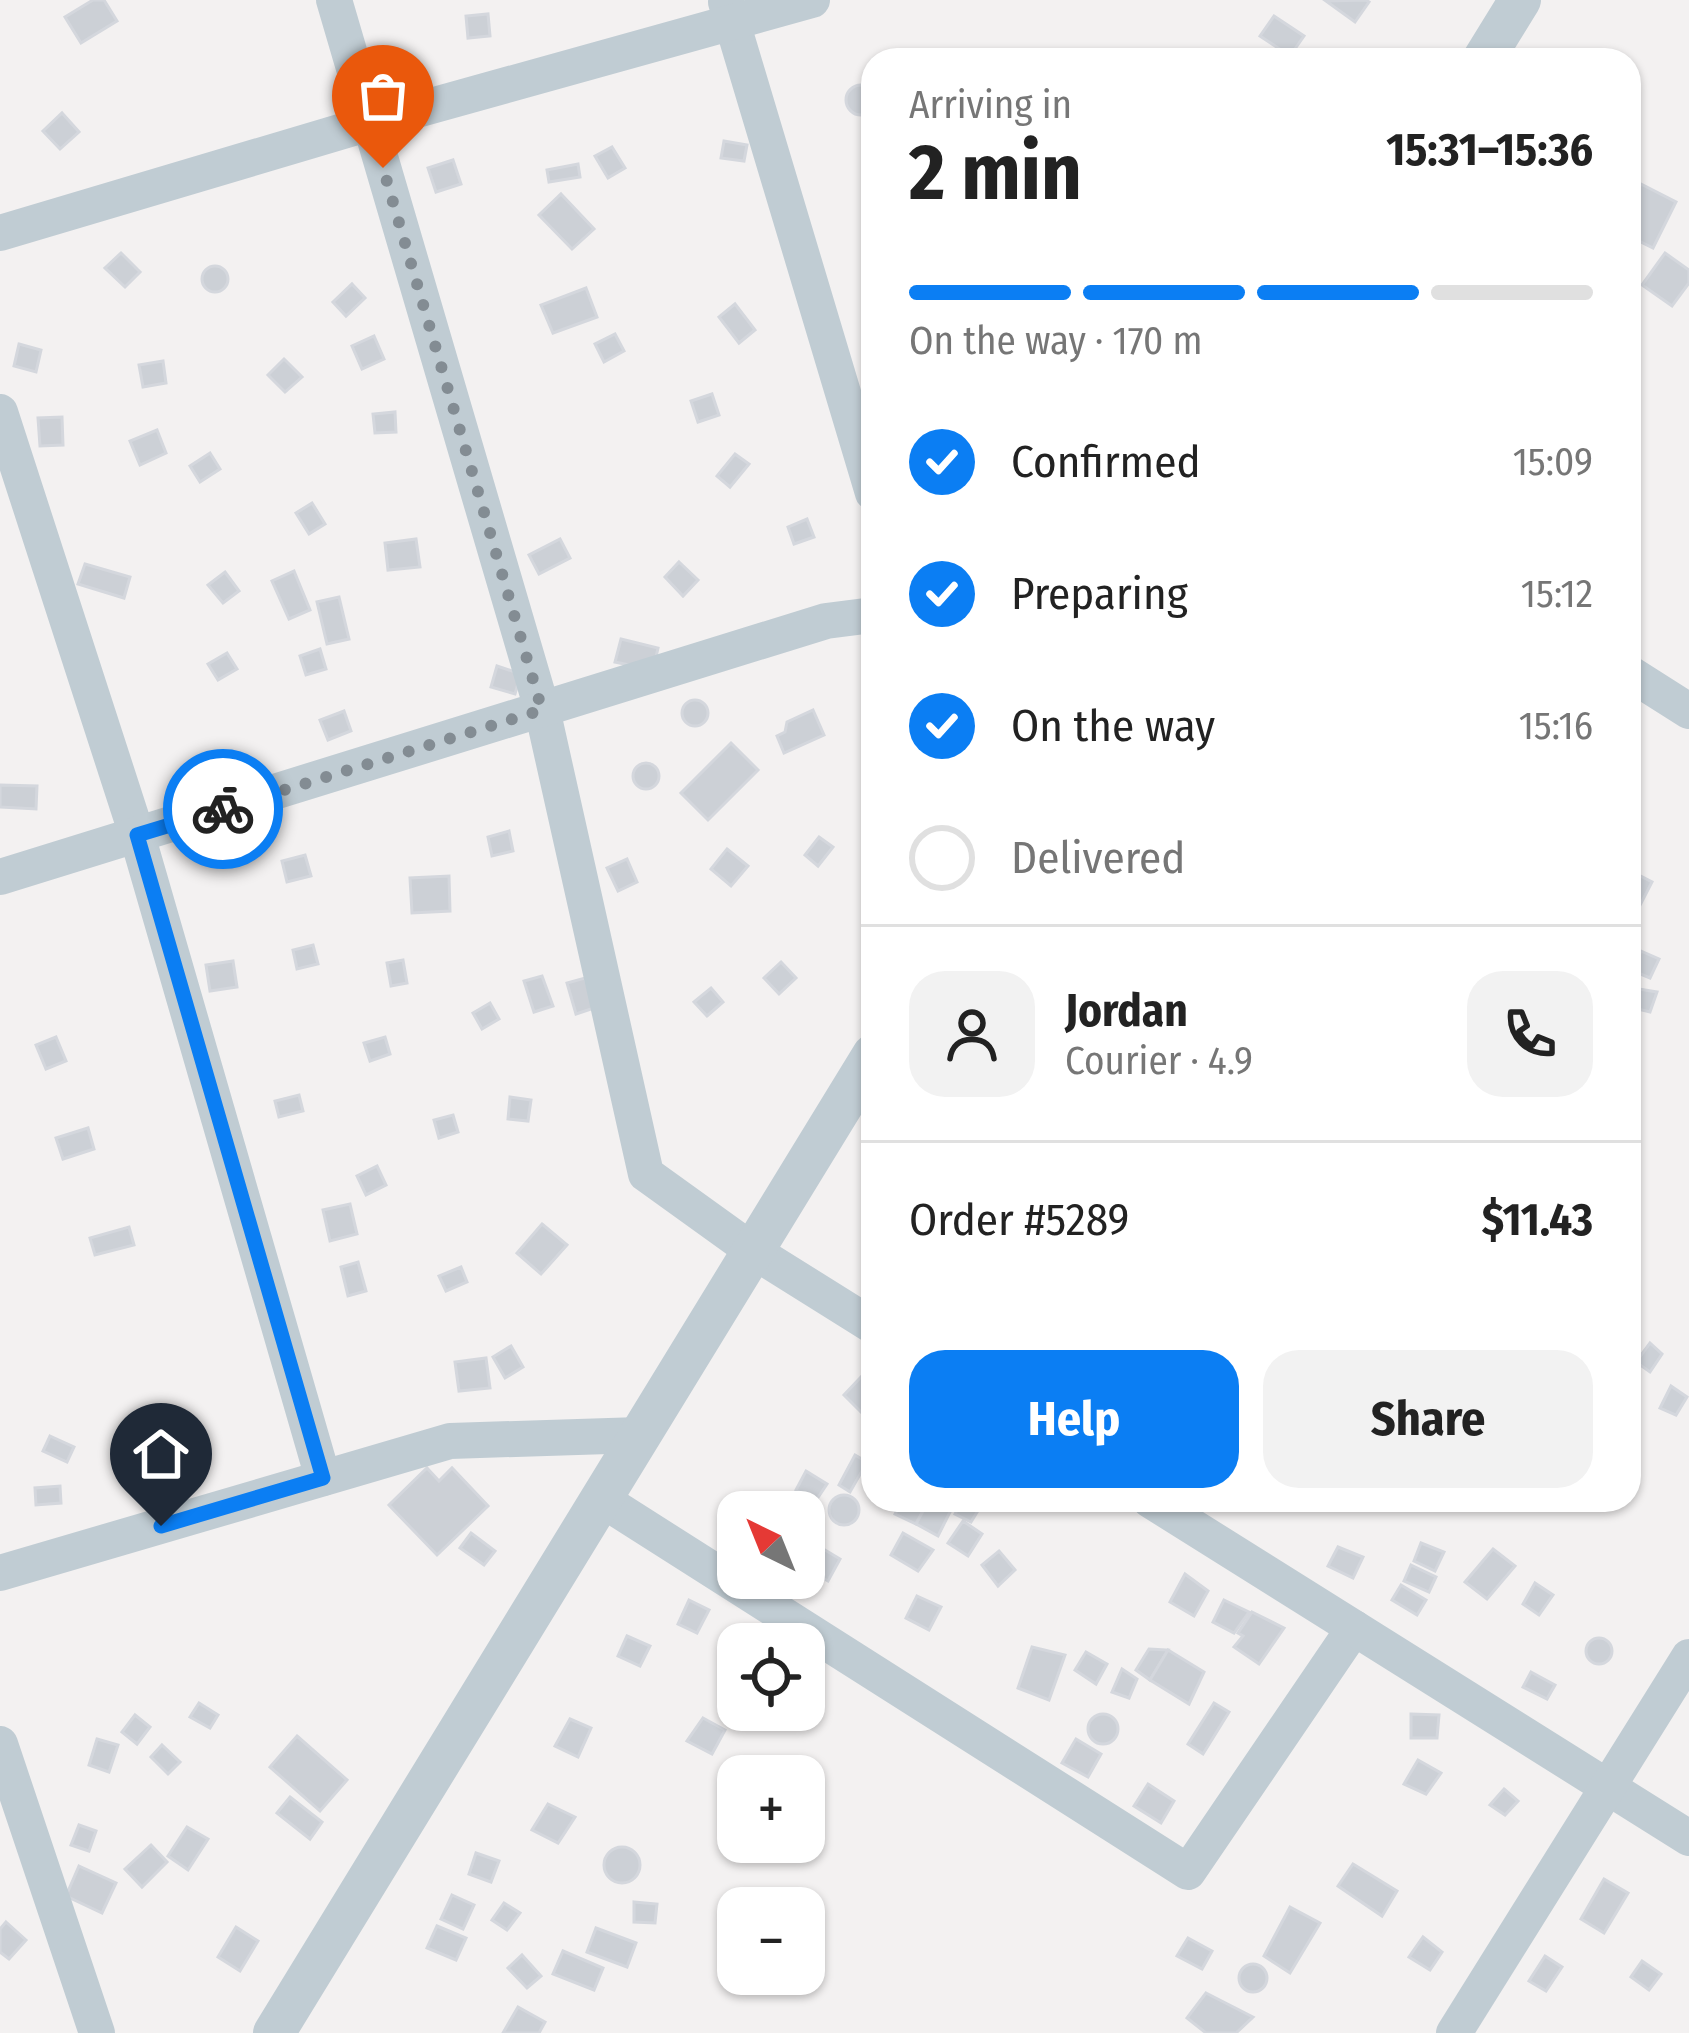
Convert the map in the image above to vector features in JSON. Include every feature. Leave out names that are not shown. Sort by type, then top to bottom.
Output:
[{"type":"street","points":[[334,0],[542,710],[646,1174],[753,1251],[861,1318]]},
{"type":"street","points":[[0,232],[730,11],[812,0]]},
{"type":"street","points":[[1490,48],[1520,0]]},
{"type":"street","points":[[730,11],[861,453]]},
{"type":"street","points":[[0,412],[137,835],[323,1478]]},
{"type":"street","points":[[0,878],[826,621],[861,617]]},
{"type":"street","points":[[1641,681],[1689,711]]},
{"type":"street","points":[[274,2033],[861,1075]]},
{"type":"street","points":[[0,1573],[450,1441],[640,1435]]},
{"type":"street","points":[[601,1499],[1188,1872],[1354,1628]]},
{"type":"street","points":[[1169,1512],[1689,1838]]},
{"type":"street","points":[[1454,2033],[1689,1657]]},
{"type":"street","points":[[0,1744],[97,2033]]},
{"type":"building","points":[[93,0],[104,0],[117,21],[81,43],[65,17]]},
{"type":"building","points":[[1366,0],[1355,22],[1326,1]]},
{"type":"building","points":[[488,14],[490,36],[468,38],[466,16]]},
{"type":"building","points":[[1274,16],[1304,36],[1296,48],[1278,48],[1260,36]]},
{"type":"building","points":[[861,85],[861,115],[847,106],[847,94]]},
{"type":"building","points":[[62,113],[79,132],[60,149],[43,131]]},
{"type":"building","points":[[724,141],[747,145],[744,161],[721,158]]},
{"type":"building","points":[[612,147],[625,168],[608,178],[595,156]]},
{"type":"building","points":[[453,160],[461,184],[436,192],[428,168]]},
{"type":"building","points":[[578,164],[580,177],[549,182],[547,170]]},
{"type":"building","points":[[1641,184],[1676,202],[1653,248],[1641,242]]},
{"type":"building","points":[[561,194],[594,229],[572,249],[539,215]]},
{"type":"building","points":[[121,253],[140,272],[125,287],[105,268]]},
{"type":"building","points":[[1665,253],[1689,270],[1689,283],[1672,306],[1642,285]]},
{"type":"building","points":[[215,266],[228,279],[215,292],[202,279]]},
{"type":"building","points":[[352,284],[365,298],[346,316],[333,302]]},
{"type":"building","points":[[586,288],[597,317],[553,333],[541,305]]},
{"type":"building","points":[[735,304],[755,330],[739,343],[719,317]]},
{"type":"building","points":[[615,334],[624,351],[604,362],[595,344]]},
{"type":"building","points":[[374,336],[384,359],[362,369],[352,346]]},
{"type":"building","points":[[19,344],[41,350],[36,372],[14,366]]},
{"type":"building","points":[[284,359],[302,377],[285,392],[268,375]]},
{"type":"building","points":[[163,361],[166,383],[143,387],[139,365]]},
{"type":"building","points":[[712,394],[719,415],[698,422],[691,401]]},
{"type":"building","points":[[395,412],[396,432],[375,433],[373,414]]},
{"type":"building","points":[[62,417],[63,445],[40,446],[38,418]]},
{"type":"building","points":[[157,430],[166,453],[140,465],[130,441]]},
{"type":"building","points":[[210,453],[220,469],[200,482],[190,466]]},
{"type":"building","points":[[735,454],[749,464],[730,487],[717,476]]},
{"type":"building","points":[[312,503],[325,524],[309,534],[296,513]]},
{"type":"building","points":[[807,519],[814,537],[794,544],[788,527]]},
{"type":"building","points":[[416,539],[420,567],[388,570],[385,543]]},
{"type":"building","points":[[560,539],[570,558],[539,574],[529,555]]},
{"type":"building","points":[[679,562],[698,580],[683,596],[665,577]]},
{"type":"building","points":[[85,564],[130,577],[124,598],[78,584]]},
{"type":"building","points":[[294,571],[310,610],[289,619],[272,581]]},
{"type":"building","points":[[225,572],[239,591],[223,603],[208,585]]},
{"type":"building","points":[[339,597],[349,639],[327,644],[317,602]]},
{"type":"building","points":[[621,639],[658,648],[653,670],[615,662]]},
{"type":"building","points":[[320,649],[326,669],[306,675],[300,656]]},
{"type":"building","points":[[227,653],[237,669],[218,680],[208,664]]},
{"type":"building","points":[[497,666],[521,674],[515,694],[491,687]]},
{"type":"building","points":[[695,700],[708,713],[695,726],[682,713]]},
{"type":"building","points":[[813,710],[824,735],[784,753],[777,736],[785,732],[787,722]]},
{"type":"building","points":[[344,711],[351,731],[328,740],[320,720]]},
{"type":"building","points":[[731,743],[758,770],[708,820],[681,793]]},
{"type":"building","points":[[646,763],[659,776],[646,789],[633,776]]},
{"type":"building","points":[[0,785],[37,786],[36,809],[0,807]]},
{"type":"building","points":[[509,831],[513,851],[492,856],[488,837]]},
{"type":"building","points":[[819,837],[833,847],[818,866],[805,855]]},
{"type":"building","points":[[727,849],[748,866],[731,886],[711,869]]},
{"type":"building","points":[[305,855],[311,876],[287,882],[282,861]]},
{"type":"building","points":[[627,859],[637,882],[618,891],[607,868]]},
{"type":"building","points":[[449,876],[450,911],[412,913],[410,878]]},
{"type":"building","points":[[1641,876],[1652,882],[1641,903]]},
{"type":"building","points":[[313,945],[318,964],[297,969],[293,950]]},
{"type":"building","points":[[1641,951],[1659,959],[1650,978],[1641,974]]},
{"type":"building","points":[[403,960],[407,983],[391,986],[387,963]]},
{"type":"building","points":[[233,961],[237,987],[210,991],[206,965]]},
{"type":"building","points":[[781,962],[796,978],[779,994],[764,978]]},
{"type":"building","points":[[542,976],[553,1006],[534,1012],[524,981]]},
{"type":"building","points":[[585,978],[594,1008],[576,1014],[567,983]]},
{"type":"building","points":[[711,988],[723,1002],[707,1016],[694,1002]]},
{"type":"building","points":[[1641,989],[1657,992],[1650,1012],[1641,1010]]},
{"type":"building","points":[[490,1003],[499,1019],[482,1029],[473,1013]]},
{"type":"building","points":[[56,1037],[66,1061],[46,1069],[36,1045]]},
{"type":"building","points":[[385,1037],[390,1054],[370,1061],[364,1043]]},
{"type":"building","points":[[299,1095],[303,1111],[279,1117],[275,1101]]},
{"type":"building","points":[[510,1097],[531,1100],[528,1121],[508,1119]]},
{"type":"building","points":[[453,1115],[458,1132],[439,1138],[434,1120]]},
{"type":"building","points":[[88,1128],[94,1149],[63,1159],[56,1138]]},
{"type":"building","points":[[377,1166],[386,1185],[366,1195],[357,1176]]},
{"type":"building","points":[[350,1204],[357,1234],[330,1241],[323,1210]]},
{"type":"building","points":[[542,1224],[567,1245],[541,1274],[517,1253]]},
{"type":"building","points":[[129,1227],[134,1245],[95,1255],[90,1238]]},
{"type":"building","points":[[358,1262],[366,1291],[348,1296],[341,1267]]},
{"type":"building","points":[[461,1267],[467,1282],[446,1291],[439,1276]]},
{"type":"building","points":[[1650,1343],[1662,1354],[1650,1372],[1641,1366],[1641,1355]]},
{"type":"building","points":[[511,1346],[523,1367],[505,1378],[493,1357]]},
{"type":"building","points":[[486,1358],[490,1388],[459,1391],[455,1362]]},
{"type":"building","points":[[861,1377],[861,1412],[844,1395]]},
{"type":"building","points":[[1671,1386],[1687,1397],[1676,1415],[1660,1408]]},
{"type":"building","points":[[50,1436],[74,1447],[67,1462],[43,1451]]},
{"type":"building","points":[[855,1455],[861,1458],[861,1473],[850,1492],[839,1485]]},
{"type":"building","points":[[427,1468],[439,1481],[452,1468],[488,1506],[437,1555],[389,1505]]},
{"type":"building","points":[[806,1471],[827,1484],[822,1491],[796,1490]]},
{"type":"building","points":[[60,1486],[61,1503],[36,1505],[35,1488]]},
{"type":"building","points":[[844,1495],[855,1499],[859,1510],[855,1521],[844,1525],[833,1521],[829,1510],[833,1499]]},
{"type":"building","points":[[896,1512],[922,1512],[916,1524]]},
{"type":"building","points":[[922,1512],[950,1512],[938,1536],[916,1524]]},
{"type":"building","points":[[956,1512],[977,1512],[971,1522]]},
{"type":"building","points":[[963,1521],[982,1534],[968,1556],[948,1543]]},
{"type":"building","points":[[471,1533],[495,1551],[484,1565],[460,1548]]},
{"type":"building","points":[[903,1533],[933,1550],[918,1571],[891,1555]]},
{"type":"building","points":[[1421,1543],[1444,1552],[1435,1571],[1414,1561]]},
{"type":"building","points":[[1338,1547],[1363,1557],[1353,1578],[1328,1566]]},
{"type":"building","points":[[1493,1549],[1515,1566],[1487,1599],[1465,1582]]},
{"type":"building","points":[[825,1550],[840,1559],[825,1579]]},
{"type":"building","points":[[999,1551],[1015,1570],[998,1586],[982,1565]]},
{"type":"building","points":[[1411,1565],[1436,1577],[1429,1592],[1404,1581]]},
{"type":"building","points":[[1185,1574],[1208,1591],[1194,1616],[1170,1602]]},
{"type":"building","points":[[1535,1583],[1553,1595],[1539,1615],[1523,1604]]},
{"type":"building","points":[[1401,1585],[1426,1600],[1417,1615],[1392,1600]]},
{"type":"building","points":[[917,1596],[941,1607],[929,1630],[906,1618]]},
{"type":"building","points":[[689,1600],[709,1610],[697,1633],[678,1624]]},
{"type":"building","points":[[1224,1600],[1249,1612],[1234,1633],[1213,1622]]},
{"type":"building","points":[[1252,1612],[1284,1628],[1259,1664],[1234,1647]]},
{"type":"building","points":[[627,1636],[650,1646],[640,1666],[618,1656]]},
{"type":"building","points":[[1599,1638],[1612,1651],[1599,1664],[1586,1651]]},
{"type":"building","points":[[1032,1647],[1065,1655],[1049,1700],[1018,1688]]},
{"type":"building","points":[[1149,1649],[1168,1650],[1150,1680],[1136,1670]]},
{"type":"building","points":[[1168,1650],[1204,1672],[1189,1704],[1150,1680]]},
{"type":"building","points":[[1086,1652],[1107,1664],[1096,1684],[1075,1670]]},
{"type":"building","points":[[1122,1669],[1137,1679],[1129,1698],[1112,1692]]},
{"type":"building","points":[[1531,1672],[1555,1685],[1547,1699],[1523,1687]]},
{"type":"building","points":[[199,1703],[218,1715],[210,1728],[190,1717]]},
{"type":"building","points":[[1214,1703],[1229,1712],[1203,1754],[1188,1744]]},
{"type":"building","points":[[1103,1714],[1118,1729],[1103,1744],[1088,1729]]},
{"type":"building","points":[[1411,1714],[1439,1715],[1437,1738],[1411,1738]]},
{"type":"building","points":[[135,1715],[150,1727],[137,1744],[122,1732]]},
{"type":"building","points":[[703,1718],[717,1726],[717,1731],[724,1731],[712,1754],[687,1741]]},
{"type":"building","points":[[570,1719],[591,1728],[578,1757],[555,1746]]},
{"type":"building","points":[[297,1736],[347,1780],[320,1811],[270,1767]]},
{"type":"building","points":[[97,1739],[118,1745],[109,1772],[89,1765]]},
{"type":"building","points":[[1076,1739],[1101,1754],[1088,1777],[1062,1763]]},
{"type":"building","points":[[162,1745],[180,1762],[168,1774],[151,1757]]},
{"type":"building","points":[[1418,1760],[1441,1773],[1426,1794],[1404,1784]]},
{"type":"building","points":[[1148,1784],[1174,1801],[1161,1823],[1134,1806]]},
{"type":"building","points":[[1504,1789],[1518,1801],[1505,1815],[1490,1805]]},
{"type":"building","points":[[290,1797],[322,1822],[310,1839],[277,1813]]},
{"type":"building","points":[[548,1804],[575,1817],[558,1843],[532,1830]]},
{"type":"building","points":[[79,1825],[96,1831],[89,1851],[71,1845]]},
{"type":"building","points":[[187,1827],[208,1839],[188,1870],[168,1856]]},
{"type":"building","points":[[151,1845],[167,1862],[142,1887],[125,1869]]},
{"type":"building","points":[[622,1847],[635,1852],[640,1865],[635,1878],[622,1883],[609,1878],[604,1865],[609,1852]]},
{"type":"building","points":[[476,1853],[499,1861],[491,1882],[469,1874]]},
{"type":"building","points":[[1353,1864],[1397,1891],[1382,1916],[1338,1886]]},
{"type":"building","points":[[79,1866],[116,1883],[102,1913],[66,1896]]},
{"type":"building","points":[[1604,1879],[1628,1893],[1604,1933],[1581,1919]]},
{"type":"building","points":[[452,1895],[474,1905],[463,1929],[441,1919]]},
{"type":"building","points":[[634,1902],[657,1904],[655,1923],[634,1922]]},
{"type":"building","points":[[504,1903],[520,1913],[507,1930],[492,1920]]},
{"type":"building","points":[[1290,1907],[1320,1923],[1290,1973],[1264,1956]]},
{"type":"building","points":[[6,1922],[26,1940],[9,1959],[0,1952],[0,1929]]},
{"type":"building","points":[[437,1926],[466,1938],[456,1960],[427,1948]]},
{"type":"building","points":[[236,1927],[258,1941],[240,1971],[218,1957]]},
{"type":"building","points":[[596,1928],[636,1943],[627,1967],[587,1952]]},
{"type":"building","points":[[1423,1937],[1442,1952],[1430,1970],[1409,1957]]},
{"type":"building","points":[[1188,1938],[1212,1951],[1202,1969],[1177,1956]]},
{"type":"building","points":[[563,1951],[603,1968],[594,1990],[553,1974]]},
{"type":"building","points":[[522,1955],[541,1976],[527,1988],[508,1968]]},
{"type":"building","points":[[1545,1956],[1562,1967],[1546,1991],[1529,1981]]},
{"type":"building","points":[[1642,1961],[1661,1974],[1649,1990],[1631,1977]]},
{"type":"building","points":[[1253,1964],[1263,1968],[1267,1978],[1263,1988],[1253,1992],[1243,1988],[1239,1978],[1243,1968]]},
{"type":"building","points":[[1206,1993],[1253,2017],[1236,2033],[1206,2033],[1187,2018]]},
{"type":"building","points":[[518,2007],[545,2022],[539,2033],[503,2033]]},
{"type":"way so far","points":[[223,809],[542,710],[383,168]]},
{"type":"route","points":[[161,1526],[323,1478],[137,835],[223,809]]}]
